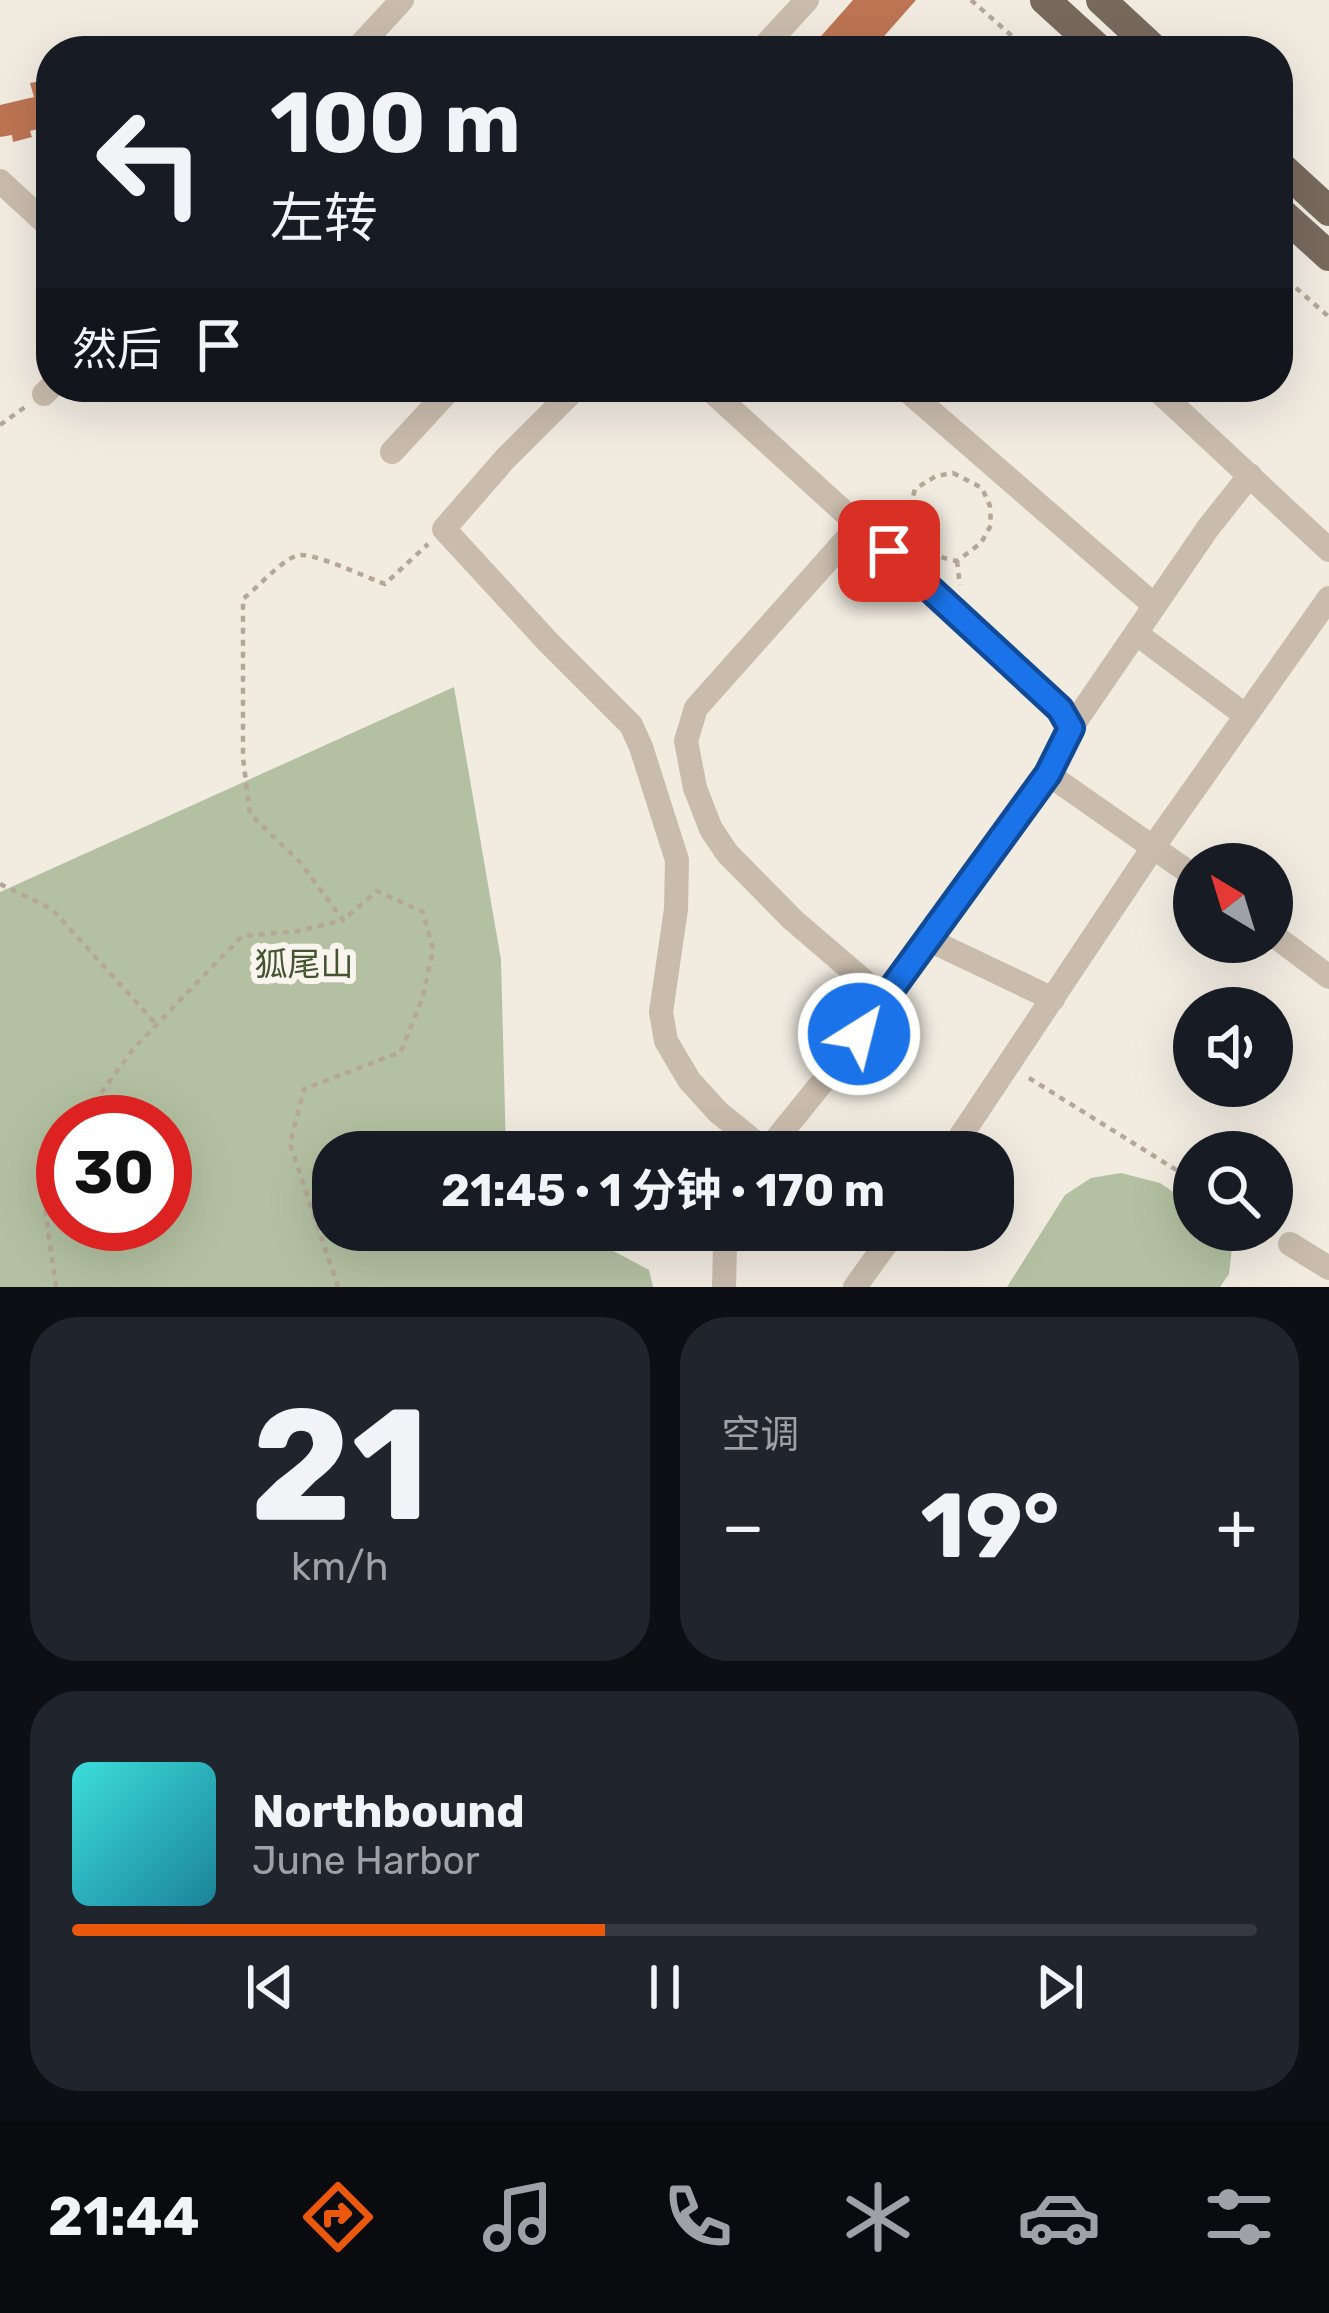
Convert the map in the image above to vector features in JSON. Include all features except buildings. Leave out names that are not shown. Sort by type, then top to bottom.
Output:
[{"type":"main road","points":[[1045,0],[1085,36]]},
{"type":"main road","points":[[1101,0],[1140,36]]},
{"type":"main road","points":[[1293,178],[1329,211]]},
{"type":"main road","points":[[1293,224],[1329,256]]},
{"type":"street","points":[[369,36],[402,0]]},
{"type":"street","points":[[774,36],[807,0]]},
{"type":"street","points":[[0,181],[36,214]]},
{"type":"street","points":[[392,452],[438,402]]},
{"type":"street","points":[[562,402],[444,529],[631,724],[677,860],[676,909],[661,1012],[666,1041],[689,1080],[741,1131]]},
{"type":"street","points":[[724,402],[1060,709],[1071,728]]},
{"type":"street","points":[[920,402],[1154,605]]},
{"type":"street","points":[[1170,402],[1329,550]]},
{"type":"street","points":[[782,1131],[833,1069],[1048,774],[1071,728],[1154,605],[1250,475]]},
{"type":"street","points":[[860,524],[696,708],[686,741],[695,788],[710,829],[727,853],[793,920],[884,998]]},
{"type":"street","points":[[964,1131],[1154,846],[1329,598]]},
{"type":"street","points":[[1137,634],[1245,715]]},
{"type":"street","points":[[1048,774],[1173,860]]},
{"type":"street","points":[[927,939],[1053,999]]},
{"type":"street","points":[[1293,949],[1329,976]]},
{"type":"street","points":[[1293,1246],[1329,1268]]},
{"type":"street","points":[[724,1287],[725,1251]]},
{"type":"street","points":[[856,1287],[881,1251]]},
{"type":"path","points":[[971,0],[1011,36]]},
{"type":"path","points":[[1293,285],[1329,317]]},
{"type":"path","points":[[953,473],[982,488],[991,525],[981,543],[957,561],[934,557],[916,543],[907,517],[915,489],[936,476],[953,473]]},
{"type":"path","points":[[343,920],[299,861],[250,814],[243,758],[243,599],[295,556],[308,553],[385,584],[444,529]]},
{"type":"path","points":[[0,884],[52,909],[156,1024]]},
{"type":"path","points":[[100,1095],[134,1048],[242,935],[299,932],[343,920],[377,891],[423,912],[434,950],[423,996],[401,1052],[304,1089],[290,1144],[338,1287]]},
{"type":"path","points":[[1009,1066],[1173,1167]]},
{"type":"path","points":[[51,1251],[56,1287]]},
{"type":"green space","name":"狐尾山","points":[[454,687],[501,960],[505,1131],[312,1131],[312,1251],[613,1251],[649,1270],[653,1287],[0,1287],[0,892]]},
{"type":"green space","points":[[1121,1173],[1160,1183],[1173,1192],[1173,1251],[1232,1251],[1229,1274],[1220,1287],[1007,1287],[1065,1195],[1091,1178]]},
{"type":"route","points":[[859,1034],[1048,774],[1071,728],[1060,709],[889,551]]}]
